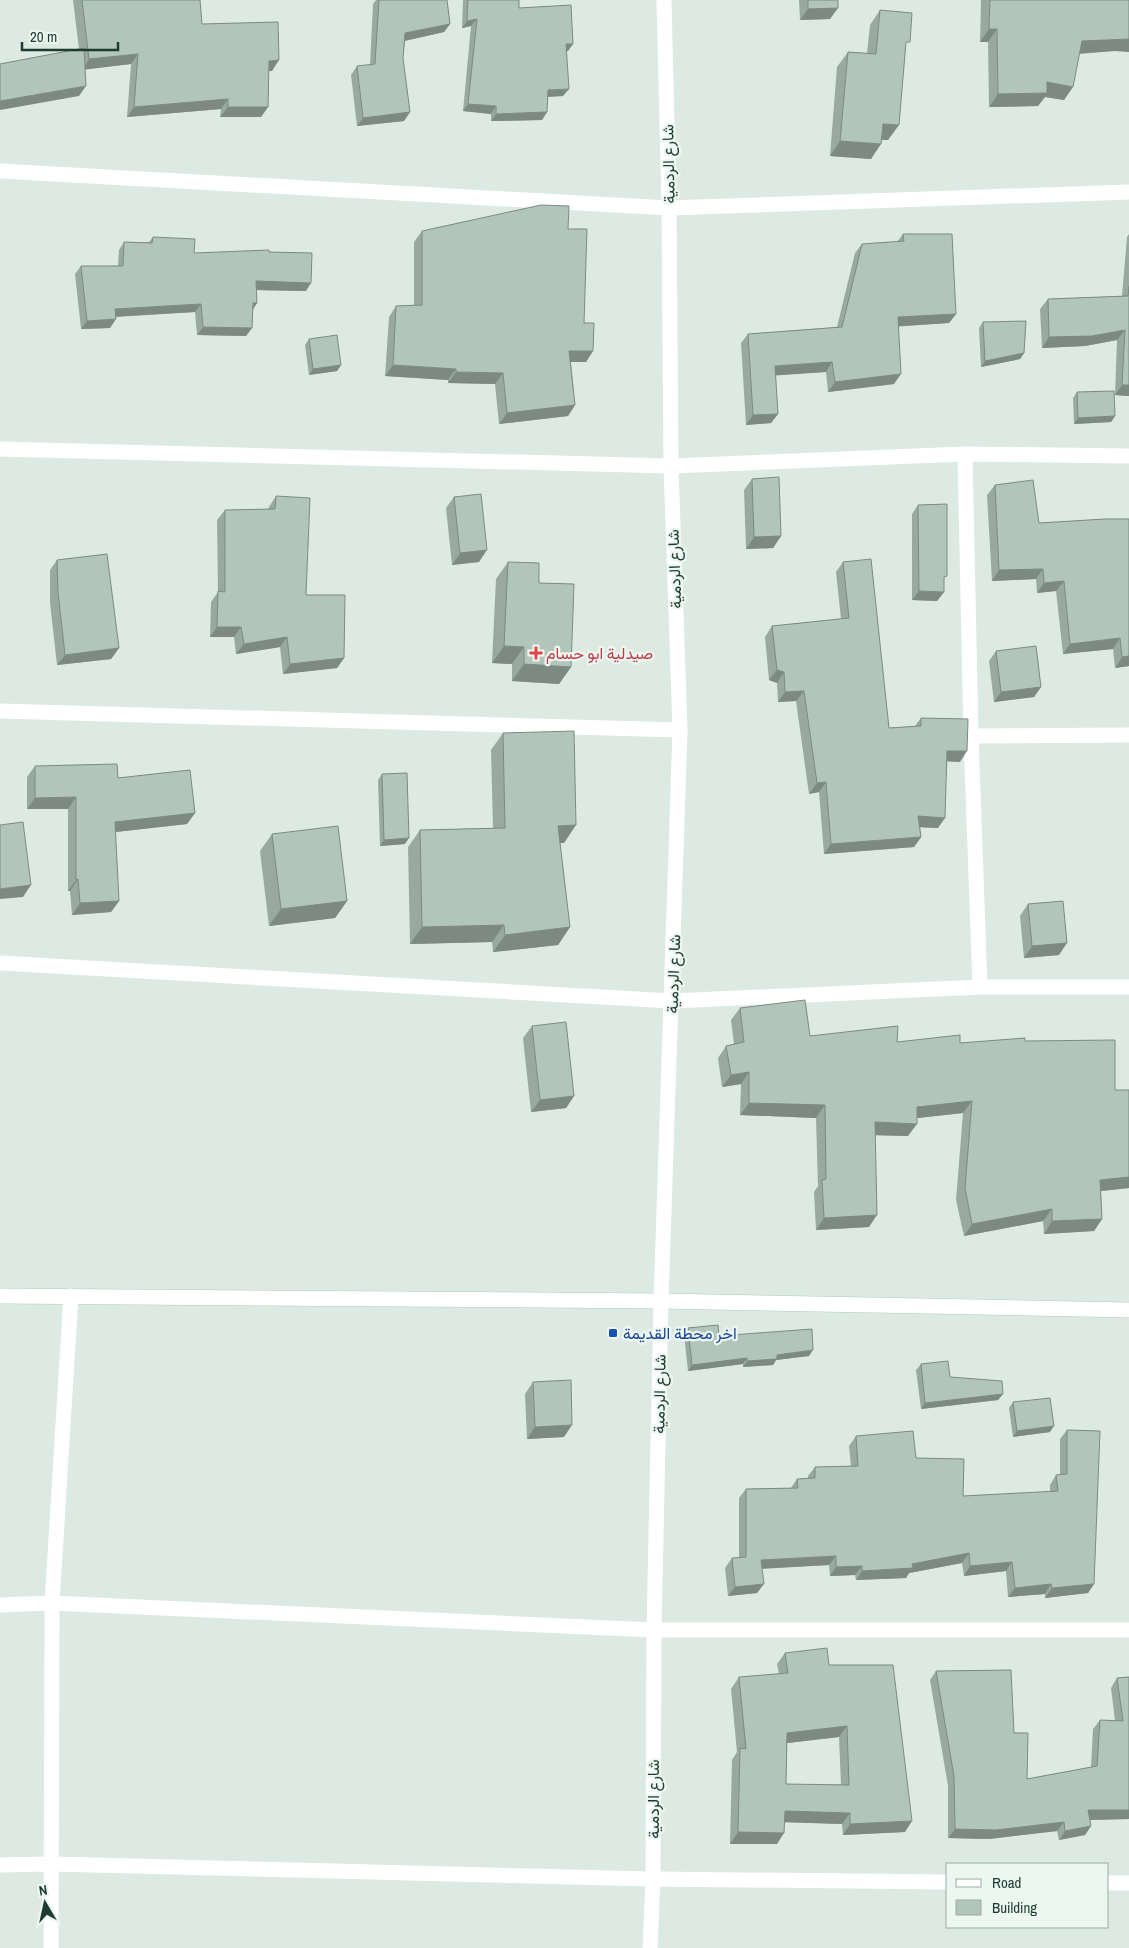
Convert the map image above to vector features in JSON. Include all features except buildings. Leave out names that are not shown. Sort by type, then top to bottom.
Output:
[{"type":"street","name":"شارع الردمية","points":[[650,1948],[653,1879],[654,1630],[661,1301],[680,730],[671,466],[669,208],[664,0]]},
{"type":"street","points":[[0,171],[669,208],[1129,192]]},
{"type":"street","points":[[0,449],[671,466],[965,454],[1129,456]]},
{"type":"street","points":[[965,454],[971,736],[980,987]]},
{"type":"street","points":[[0,711],[680,730]]},
{"type":"street","points":[[971,736],[1129,735]]},
{"type":"street","points":[[0,963],[672,1001],[980,987],[1129,988]]},
{"type":"street","points":[[0,1296],[661,1301],[1129,1310]]},
{"type":"street","points":[[51,1948],[52,1603],[71,1296]]},
{"type":"street","points":[[0,1605],[52,1603],[654,1630],[1129,1630]]},
{"type":"street","points":[[0,1865],[52,1864],[653,1879],[946,1882]]},
{"type":"street","points":[[1109,1883],[1129,1883]]},
{"type":"place","name":"صيدلية ابو حسام","points":[[536,653]]},
{"type":"place","name":"اخر محطة القديمة","points":[[613,1333]]}]
